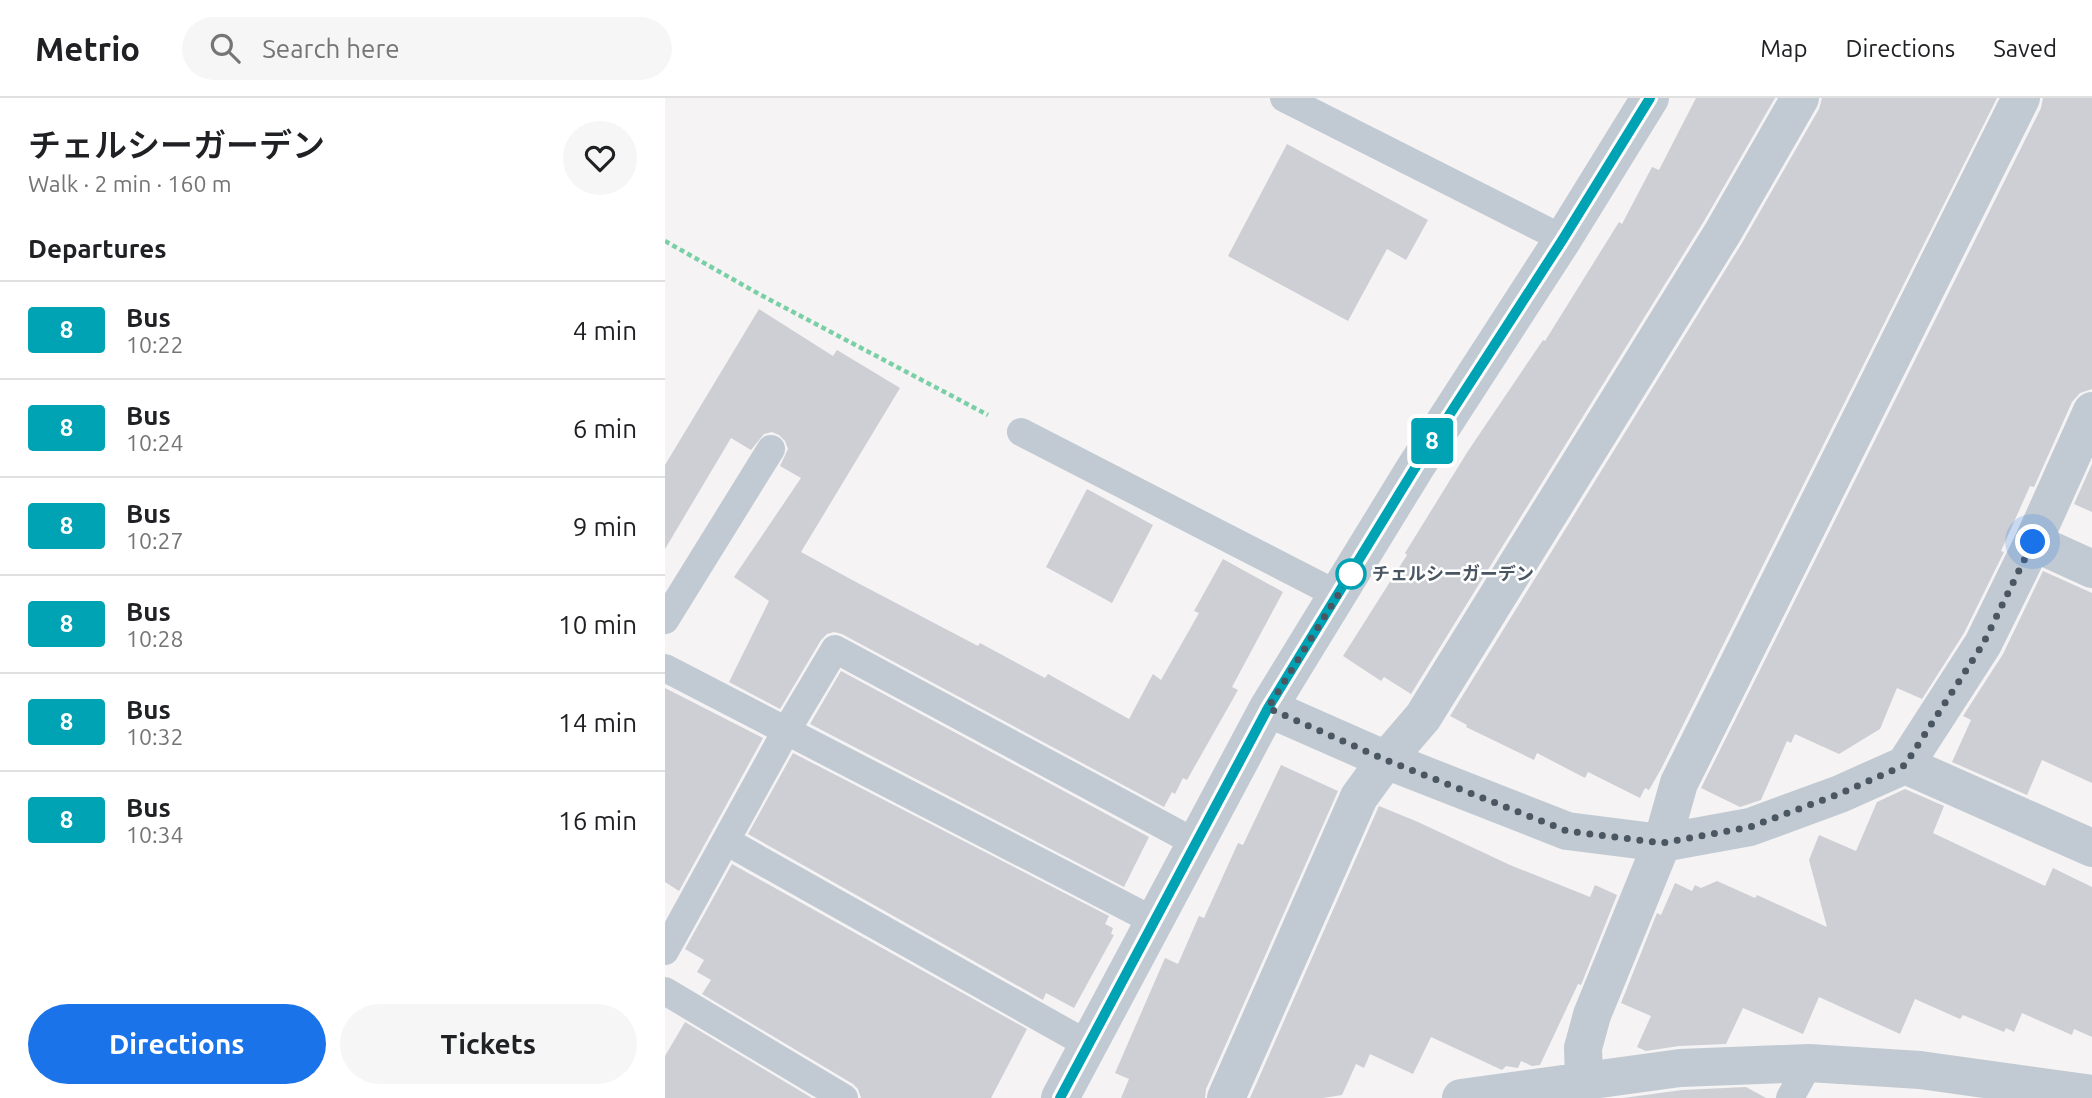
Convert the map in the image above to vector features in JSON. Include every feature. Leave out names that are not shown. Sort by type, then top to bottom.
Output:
[{"type":"street","points":[[1060,1098],[1268,708],[1415,468],[1563,239],[1650,98]]},
{"type":"street","points":[[1226,1098],[1359,797],[1423,717],[1723,232],[1800,98]]},
{"type":"street","points":[[1584,1089],[1583,1048],[1592,1015],[1662,843],[1679,783],[2021,98]]},
{"type":"street","points":[[1268,708],[1386,760],[1567,831],[1662,843],[1750,827],[1839,794],[1905,765],[1983,644],[2092,411]]},
{"type":"street","points":[[2033,542],[2092,569]]},
{"type":"street","points":[[1905,765],[2092,848]]},
{"type":"street","points":[[1461,1098],[1584,1089],[1679,1068],[1808,1063],[1920,1070],[2092,1094]]},
{"type":"lane","points":[[1284,98],[1563,239]]},
{"type":"lane","points":[[1021,432],[1338,595]]},
{"type":"lane","points":[[665,620],[771,449]]},
{"type":"lane","points":[[665,951],[785,733],[835,649],[1196,843]]},
{"type":"lane","points":[[665,668],[785,733],[1154,922]]},
{"type":"lane","points":[[726,841],[1087,1044]]},
{"type":"lane","points":[[665,991],[844,1098]]},
{"type":"lane","points":[[1790,1098],[1808,1063]]},
{"type":"path","points":[[665,241],[759,294],[1021,432]]},
{"type":"building","points":[[1696,98],[1775,98],[1704,221],[1411,694],[1384,677],[1381,681],[1343,656],[1468,451],[1543,340],[1545,341],[1619,222],[1622,224],[1652,167],[1659,170]]},
{"type":"building","points":[[1822,98],[1997,98],[1661,769],[1649,790],[1645,788],[1640,798],[1588,772],[1585,778],[1537,753],[1534,760],[1466,727],[1467,725],[1450,716],[1742,243],[1819,109]]},
{"type":"building","points":[[2043,98],[2092,98],[2092,389],[2080,393],[2072,402],[2034,487],[2030,486],[2001,551],[2004,552],[1964,633],[1922,699],[1897,688],[1880,729],[1839,754],[1795,734],[1791,743],[1787,741],[1761,800],[1740,807],[1701,788],[2041,108]]},
{"type":"building","points":[[1287,144],[1428,220],[1406,260],[1387,249],[1348,321],[1228,256]]},
{"type":"building","points":[[759,309],[833,356],[837,350],[900,388],[801,552],[854,581],[978,646],[980,643],[1045,678],[1048,674],[1129,719],[1153,674],[1161,680],[1199,613],[1194,611],[1223,559],[1283,592],[1232,687],[1238,690],[1187,780],[1183,778],[1164,807],[842,634],[827,634],[821,640],[780,709],[729,682],[769,601],[734,577],[801,478],[780,466],[788,449],[779,435],[772,432],[764,434],[751,450],[731,438],[665,549],[665,465]]},
{"type":"building","points":[[2092,464],[2092,512],[2074,504]]},
{"type":"building","points":[[1087,489],[1153,525],[1112,603],[1046,567]]},
{"type":"building","points":[[2043,571],[2092,593],[2092,783],[2042,760],[2027,795],[1952,762],[1971,720],[1963,716],[2003,654]]},
{"type":"building","points":[[841,671],[1149,837],[1124,887],[810,724]]},
{"type":"building","points":[[665,688],[763,738],[679,891],[665,882]]},
{"type":"building","points":[[793,753],[1109,916],[1105,924],[1113,928],[1111,934],[1114,935],[1074,1008],[1046,993],[1043,1000],[748,834]]},
{"type":"building","points":[[1281,765],[1338,791],[1206,1089],[1205,1098],[1121,1098],[1129,1079],[1115,1073],[1165,958],[1178,964],[1199,916],[1204,918],[1238,843],[1243,845]]},
{"type":"building","points":[[1905,789],[1944,806],[1933,833],[2045,886],[2053,868],[2092,887],[2092,1037],[2074,1029],[2072,1035],[2022,1013],[2014,1032],[2006,1028],[2004,1032],[1963,1015],[1960,1019],[1915,999],[1900,1034],[1819,997],[1803,1034],[1743,1008],[1726,1044],[1679,1046],[1646,1051],[1637,1047],[1651,1016],[1621,1003],[1657,913],[1661,915],[1675,883],[1692,891],[1695,885],[1701,888],[1717,881],[1755,898],[1757,895],[1827,927],[1809,860],[1819,835],[1856,851],[1877,802]]},
{"type":"building","points":[[1379,806],[1510,865],[1590,897],[1595,885],[1617,895],[1581,985],[1578,984],[1540,1065],[1532,1066],[1521,1061],[1518,1068],[1506,1066],[1502,1070],[1431,1037],[1413,1074],[1370,1054],[1364,1068],[1356,1064],[1342,1095],[1323,1098],[1250,1098]]},
{"type":"building","points":[[732,864],[1027,1029],[991,1098],[861,1098],[853,1084],[702,994],[711,980],[697,972],[704,960],[685,949]]},
{"type":"building","points":[[685,1022],[812,1098],[665,1098],[665,1056]]},
{"type":"building","points":[[1746,1087],[1766,1098],[1623,1098],[1682,1090]]},
{"type":"bus line","name":"8","points":[[1060,1098],[1268,708],[1415,468],[1563,239],[1650,98]]},
{"type":"place","name":"チェルシーガーデン","points":[[1351,574]]},
{"type":"route","points":[[1351,574],[1268,708],[1386,760],[1567,831],[1662,843],[1750,827],[1839,794],[1905,765],[1983,644],[2033,542]]}]
